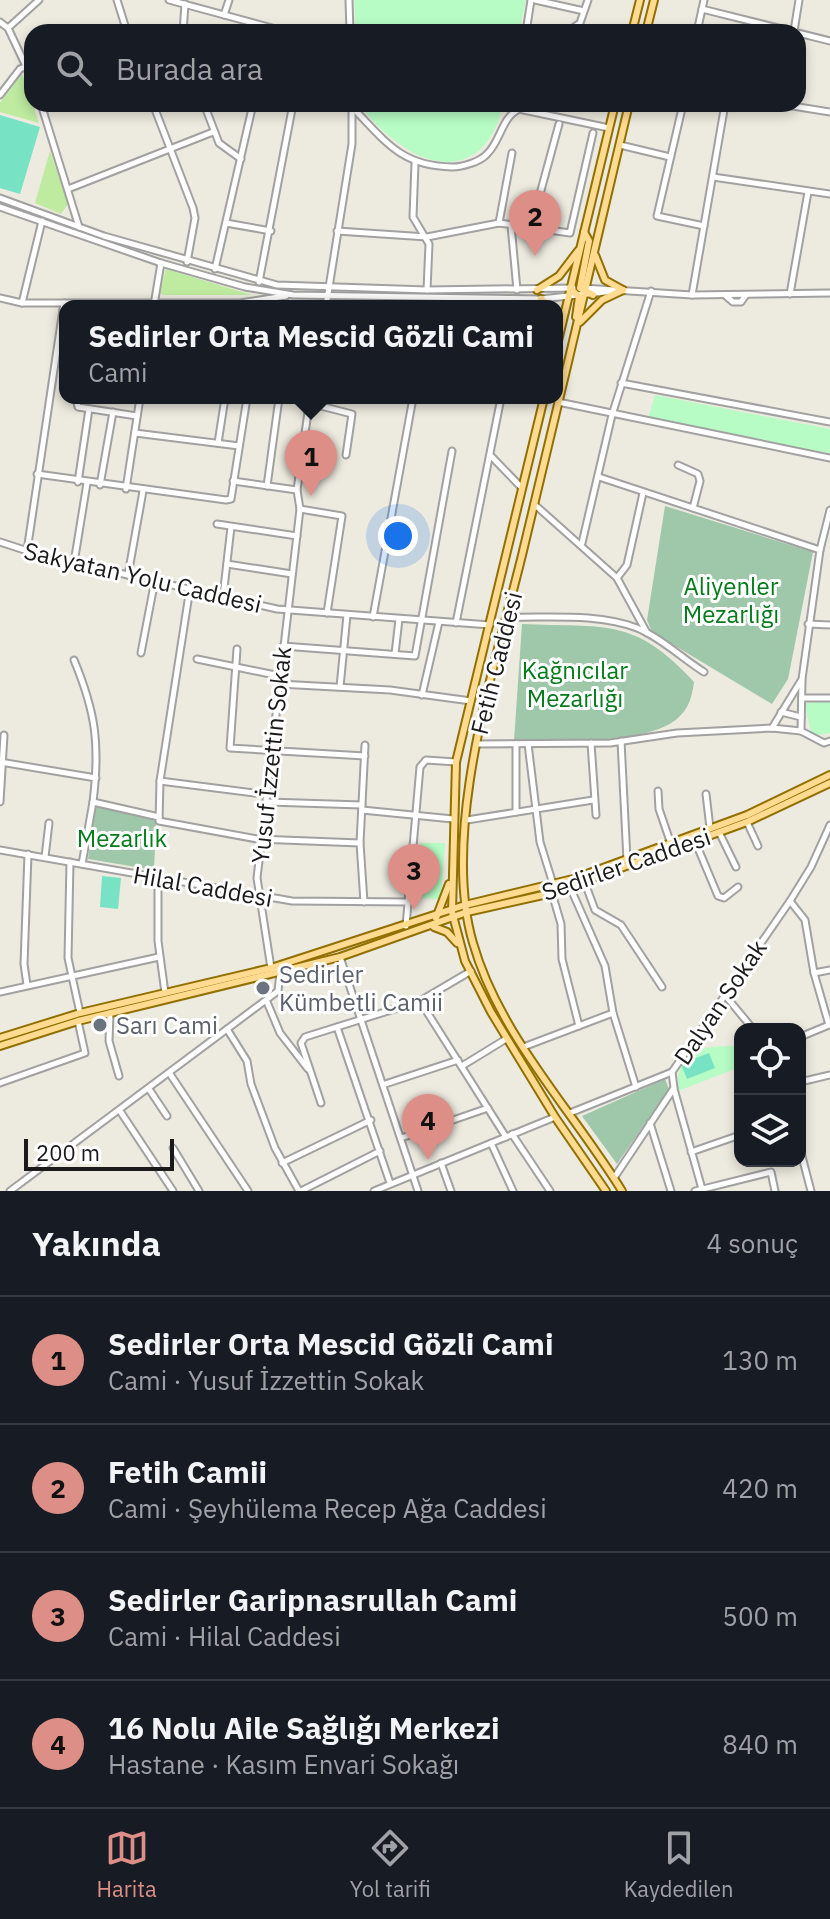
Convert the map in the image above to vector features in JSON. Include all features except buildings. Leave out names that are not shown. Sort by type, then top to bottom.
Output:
[{"type":"main road","points":[[634,24],[640,0]]},
{"type":"main road","points":[[648,24],[654,0]]},
{"type":"main road","points":[[563,319],[613,112]]},
{"type":"main road","name":"Fetih Caddesi","points":[[563,381],[627,112]]},
{"type":"main road","points":[[570,352],[585,293],[589,241],[584,232]]},
{"type":"main road","points":[[537,290],[559,276],[580,248]]},
{"type":"main road","points":[[594,248],[605,280],[623,290]]},
{"type":"main road","points":[[570,288],[585,293]]},
{"type":"main road","points":[[578,325],[602,300],[623,290]]},
{"type":"main road","name":"Fetih Caddesi","points":[[543,404],[456,762],[451,877],[453,916],[471,971],[506,1039],[606,1191]]},
{"type":"main road","name":"Fetih Caddesi","points":[[558,404],[476,744],[463,891],[473,943],[488,982],[541,1072],[622,1191]]},
{"type":"main road","name":"Sedirler Caddesi","points":[[466,909],[552,893],[585,883],[670,841],[747,815],[830,775]]},
{"type":"main road","name":"Sedirler Caddesi","points":[[0,1046],[79,1017],[110,1013],[340,957],[431,927],[466,909],[695,841],[747,822],[830,783]]},
{"type":"main road","points":[[436,918],[451,877]]},
{"type":"main road","name":"Sedirler Caddesi","points":[[0,1038],[271,968],[436,918],[453,916]]},
{"type":"main road","points":[[431,927],[447,932],[462,950]]},
{"type":"main road","points":[[531,1078],[541,1072]]},
{"type":"street","points":[[8,28],[39,0]]},
{"type":"street","points":[[117,0],[124,24]]},
{"type":"street","points":[[169,0],[252,24]]},
{"type":"street","points":[[224,15],[229,0]]},
{"type":"street","points":[[349,0],[350,24]]},
{"type":"street","points":[[528,24],[533,0],[584,11]]},
{"type":"street","points":[[579,24],[588,0]]},
{"type":"street","points":[[699,24],[704,0]]},
{"type":"street","points":[[795,24],[799,0]]},
{"type":"street","points":[[184,24],[185,4]]},
{"type":"street","points":[[702,9],[765,24]]},
{"type":"street","points":[[0,22],[8,28],[24,60]]},
{"type":"street","points":[[806,34],[830,41]]},
{"type":"street","points":[[0,95],[24,67]]},
{"type":"street","points":[[806,108],[830,112]]},
{"type":"street","points":[[44,112],[79,227]]},
{"type":"street","points":[[156,112],[195,218],[187,262]]},
{"type":"street","points":[[207,112],[219,143],[241,159]]},
{"type":"street","points":[[215,269],[251,112]]},
{"type":"street","points":[[259,282],[292,112]]},
{"type":"street","points":[[327,300],[352,144],[352,112]]},
{"type":"street","points":[[358,112],[400,154],[415,163],[459,167],[486,156],[513,112]]},
{"type":"street","points":[[540,112],[609,128]]},
{"type":"street","points":[[681,112],[657,216],[704,226]]},
{"type":"street","points":[[692,295],[724,112]]},
{"type":"street","points":[[531,227],[559,124]]},
{"type":"street","points":[[68,189],[213,132]]},
{"type":"street","points":[[337,231],[427,237],[499,223],[570,233],[593,133]]},
{"type":"street","points":[[620,145],[670,157]]},
{"type":"street","points":[[499,223],[512,153]]},
{"type":"street","points":[[415,163],[413,217],[427,237],[427,290]]},
{"type":"street","points":[[713,177],[830,194]]},
{"type":"street","points":[[790,294],[808,192]]},
{"type":"street","points":[[0,198],[79,227],[259,282],[329,288],[427,290],[570,288]]},
{"type":"street","points":[[0,207],[161,263],[245,287],[327,297],[479,300]]},
{"type":"street","points":[[22,303],[42,221]]},
{"type":"street","points":[[226,223],[271,231]]},
{"type":"street","points":[[511,225],[517,290]]},
{"type":"street","points":[[155,300],[161,263]]},
{"type":"street","points":[[531,300],[623,290],[692,295],[830,293]]},
{"type":"street","points":[[582,543],[612,415],[651,291]]},
{"type":"street","points":[[263,300],[293,295]]},
{"type":"street","points":[[0,298],[22,303],[59,303]]},
{"type":"street","points":[[27,551],[59,337]]},
{"type":"street","points":[[621,383],[830,422]]},
{"type":"street","points":[[563,403],[830,458]]},
{"type":"street","points":[[77,404],[78,407],[137,416]]},
{"type":"street","points":[[126,489],[139,404]]},
{"type":"street","points":[[218,443],[224,404]]},
{"type":"street","points":[[37,474],[126,489],[231,499],[246,404]]},
{"type":"street","points":[[267,486],[278,404]]},
{"type":"street","name":"Yusuf İzzettin Sokak","points":[[271,968],[259,896],[283,646],[300,509],[297,490],[309,404]]},
{"type":"street","points":[[322,404],[352,414],[346,455]]},
{"type":"street","points":[[373,617],[412,404]]},
{"type":"street","points":[[456,623],[500,404]]},
{"type":"street","points":[[78,482],[89,409]]},
{"type":"street","points":[[100,485],[113,412]]},
{"type":"street","points":[[135,433],[239,446]]},
{"type":"street","points":[[283,646],[415,656],[452,451]]},
{"type":"street","points":[[490,455],[523,489]]},
{"type":"street","points":[[678,465],[698,474],[700,481],[693,508]]},
{"type":"street","points":[[599,477],[820,550]]},
{"type":"street","points":[[233,481],[297,490]]},
{"type":"street","points":[[74,563],[87,483]]},
{"type":"street","points":[[128,575],[143,491]]},
{"type":"street","points":[[617,578],[627,565],[643,493]]},
{"type":"street","points":[[534,504],[582,543],[617,578],[648,634]]},
{"type":"street","points":[[300,509],[342,516],[327,613]]},
{"type":"street","points":[[801,731],[808,624],[830,510]]},
{"type":"street","points":[[217,524],[297,536]]},
{"type":"street","points":[[223,597],[231,527]]},
{"type":"street","name":"Sakyatan Yolu Caddesi","points":[[0,542],[74,563],[287,611],[490,625]]},
{"type":"street","points":[[227,564],[292,574]]},
{"type":"street","points":[[141,653],[155,580]]},
{"type":"street","points":[[190,588],[160,781],[159,821],[263,839],[360,843]]},
{"type":"street","points":[[340,687],[347,615]]},
{"type":"street","points":[[507,617],[592,619],[623,624],[648,634],[704,672]]},
{"type":"street","points":[[395,654],[399,619]]},
{"type":"street","points":[[422,695],[439,622]]},
{"type":"street","points":[[808,624],[830,625]]},
{"type":"street","points":[[237,649],[230,748],[365,756]]},
{"type":"street","points":[[197,659],[280,676]]},
{"type":"street","points":[[74,660],[92,705],[97,732],[96,778],[82,864]]},
{"type":"street","points":[[772,728],[802,679]]},
{"type":"street","points":[[279,684],[472,701]]},
{"type":"street","points":[[802,698],[830,698]]},
{"type":"street","points":[[781,712],[801,717]]},
{"type":"street","points":[[476,744],[591,743],[677,733],[772,728],[801,731],[824,743],[830,741]]},
{"type":"street","points":[[0,802],[4,735]]},
{"type":"street","points":[[621,741],[628,863]]},
{"type":"street","points":[[591,743],[596,815]]},
{"type":"street","points":[[516,744],[516,812]]},
{"type":"street","points":[[528,744],[540,842],[553,884]]},
{"type":"street","points":[[364,902],[360,843],[365,745]]},
{"type":"street","points":[[405,927],[418,816],[420,767],[426,760],[456,762]]},
{"type":"street","points":[[2,762],[96,778]]},
{"type":"street","points":[[160,781],[269,799],[453,819]]},
{"type":"street","points":[[658,791],[659,809],[670,841]]},
{"type":"street","points":[[706,794],[710,828]]},
{"type":"street","points":[[467,820],[593,800]]},
{"type":"street","points":[[93,802],[159,817]]},
{"type":"street","points":[[747,822],[758,846]]},
{"type":"street","points":[[45,857],[49,823]]},
{"type":"street","name":"Dalyan Sokak","points":[[614,1178],[674,1088],[672,1072],[790,901],[811,867],[830,825]]},
{"type":"street","points":[[719,832],[736,867]]},
{"type":"street","points":[[695,841],[711,888],[718,896],[724,898],[738,887]]},
{"type":"street","name":"Hilal Caddesi","points":[[0,850],[292,901],[409,902]]},
{"type":"street","points":[[27,985],[24,964],[28,854]]},
{"type":"street","points":[[0,1083],[85,1053],[68,958],[70,862]]},
{"type":"street","points":[[158,880],[159,957],[165,993]]},
{"type":"street","points":[[585,883],[595,910],[621,925],[662,987]]},
{"type":"street","points":[[570,887],[605,966],[613,1013],[636,1087]]},
{"type":"street","points":[[552,893],[561,924],[562,959],[579,1026]]},
{"type":"street","points":[[790,901],[805,920],[814,973],[830,1025],[806,1035]]},
{"type":"street","points":[[0,992],[159,957]]},
{"type":"street","points":[[340,957],[385,1084],[418,1191]]},
{"type":"street","points":[[10,1191],[267,1002],[278,991],[280,973],[271,968]]},
{"type":"street","points":[[814,973],[830,970]]},
{"type":"street","points":[[321,1103],[301,1043],[305,1037],[420,1001],[471,971]]},
{"type":"street","points":[[724,994],[748,1023]]},
{"type":"street","points":[[420,1001],[488,1108],[550,1191]]},
{"type":"street","points":[[267,1002],[280,1033],[312,1074]]},
{"type":"street","points":[[110,1013],[109,1041],[119,1076]]},
{"type":"street","points":[[526,1046],[613,1013]]},
{"type":"street","points":[[337,1027],[390,1183]]},
{"type":"street","points":[[227,1029],[247,1061],[251,1084],[282,1163],[300,1191],[380,1151]]},
{"type":"street","points":[[385,1084],[460,1063],[506,1039]]},
{"type":"street","points":[[570,1113],[672,1072]]},
{"type":"street","points":[[170,1074],[248,1191]]},
{"type":"street","points":[[806,1081],[830,1075]]},
{"type":"street","points":[[674,1088],[698,1190],[771,1172],[775,1191]]},
{"type":"street","points":[[149,1089],[167,1116]]},
{"type":"street","points":[[401,1138],[488,1108]]},
{"type":"street","points":[[120,1111],[173,1191]]},
{"type":"street","points":[[374,1191],[555,1117]]},
{"type":"street","points":[[282,1163],[371,1120]]},
{"type":"street","points":[[650,1123],[671,1191]]},
{"type":"street","points":[[691,1152],[734,1137]]},
{"type":"street","points":[[491,1143],[513,1191]]},
{"type":"street","points":[[173,1148],[199,1191]]},
{"type":"street","points":[[441,1163],[451,1191]]},
{"type":"street","points":[[805,1167],[811,1191]]},
{"type":"green space","points":[[354,0],[526,0],[521,24],[356,24]]},
{"type":"green space","points":[[23,76],[24,112],[35,112],[39,123],[0,112],[0,103]]},
{"type":"green space","points":[[366,112],[501,112],[487,142],[475,153],[462,160],[446,162],[412,152]]},
{"type":"green space","points":[[0,115],[40,127],[20,194],[0,188]]},
{"type":"green space","points":[[50,151],[68,204],[61,214],[35,203]]},
{"type":"green space","points":[[166,269],[252,295],[163,295],[160,293]]},
{"type":"green space","points":[[655,395],[830,429],[830,453],[745,440],[648,419]]},
{"type":"green space","name":"Aliyenler Mezarlığı","points":[[665,506],[813,552],[788,679],[772,704],[652,632],[647,620]]},
{"type":"green space","name":"Kağnıcılar Mezarlığı","points":[[522,624],[597,627],[635,636],[673,661],[694,682],[688,704],[680,716],[666,726],[626,737],[514,741]]},
{"type":"green space","points":[[830,701],[830,733],[812,736],[805,706],[807,703]]},
{"type":"green space","name":"Mezarlık","points":[[96,806],[152,817],[156,822],[154,870],[88,859]]},
{"type":"green space","points":[[420,843],[445,843],[441,899],[418,898]]},
{"type":"green space","points":[[102,876],[121,878],[118,909],[100,907]]},
{"type":"green space","points":[[734,1046],[734,1069],[678,1091],[678,1076],[687,1057],[705,1048]]},
{"type":"green space","points":[[709,1053],[715,1068],[687,1079],[681,1064]]},
{"type":"green space","points":[[665,1079],[669,1089],[617,1164],[582,1116]]},
{"type":"place","name":"Fetih Camii","points":[[535,256]]},
{"type":"place","name":"Sedirler Orta Mescid Gözli Cami","points":[[311,496]]},
{"type":"place","name":"Sedirler Garipnasrullah Cami","points":[[414,910]]},
{"type":"place","name":"Sedirler Kümbetli Camii","points":[[263,988]]},
{"type":"place","name":"Sarı Cami","points":[[100,1025]]},
{"type":"place","name":"16 Nolu Aile Sağlığı Merkezi","points":[[428,1160]]}]
